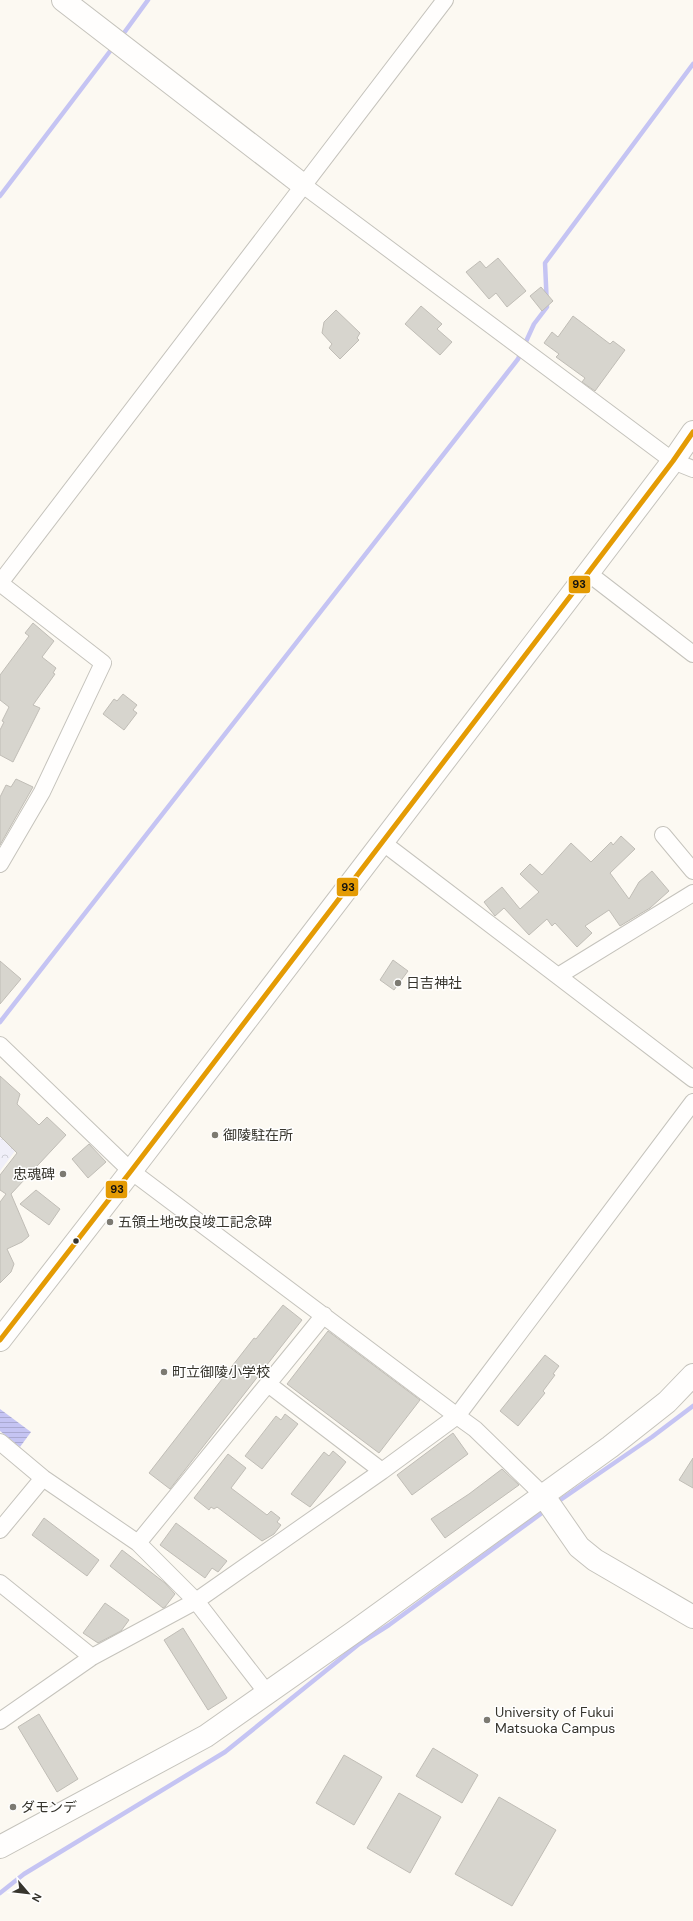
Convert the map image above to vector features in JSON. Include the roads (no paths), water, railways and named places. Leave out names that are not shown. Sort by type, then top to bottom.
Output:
[{"type":"street","points":[[63,0],[303,184],[673,461],[693,469]]},
{"type":"street","points":[[0,864],[42,792],[103,663],[0,583],[303,184],[445,0]]},
{"type":"street","points":[[0,1340],[588,573],[673,461],[693,432]]},
{"type":"street","points":[[588,573],[693,654]]},
{"type":"street","points":[[663,835],[693,871]]},
{"type":"street","points":[[382,842],[693,1078]]},
{"type":"street","points":[[558,976],[693,893]]},
{"type":"street","points":[[0,1045],[131,1171],[475,1430],[544,1495],[579,1547],[595,1560],[693,1617]]},
{"type":"street","points":[[0,1721],[92,1657],[196,1601],[382,1471],[457,1416],[693,1102]]},
{"type":"street","points":[[138,1543],[324,1315]]},
{"type":"street","points":[[0,1847],[206,1736],[610,1447],[667,1402],[693,1375]]},
{"type":"street","points":[[268,1384],[382,1471]]},
{"type":"street","points":[[0,1442],[43,1478],[138,1543],[196,1601],[267,1693]]},
{"type":"street","points":[[0,1530],[43,1478]]},
{"type":"street","points":[[0,1583],[92,1657]]},
{"type":"water","points":[[0,1409],[31,1432],[20,1447],[0,1431]]},
{"type":"waterway","points":[[121,37],[148,0]]},
{"type":"waterway","points":[[0,196],[114,46]]},
{"type":"waterway","points":[[0,1022],[518,359],[534,324],[547,307],[545,263],[693,64]]},
{"type":"waterway","points":[[556,1503],[652,1437],[693,1406]]},
{"type":"waterway","points":[[0,1893],[24,1874],[225,1752],[359,1644],[389,1625],[546,1510]]},
{"type":"place","name":"日吉神社","points":[[398,983]]},
{"type":"place","name":"御陵駐在所","points":[[215,1135]]},
{"type":"place","name":"忠魂碑","points":[[63,1174]]},
{"type":"place","name":"五領土地改良竣工記念碑","points":[[110,1222]]},
{"type":"place","name":"町立御陵小学校","points":[[164,1372]]},
{"type":"place","name":"University of Fukui Matsuoka Campus","points":[[487,1720]]},
{"type":"place","name":"ダモンデ","points":[[13,1807]]}]
